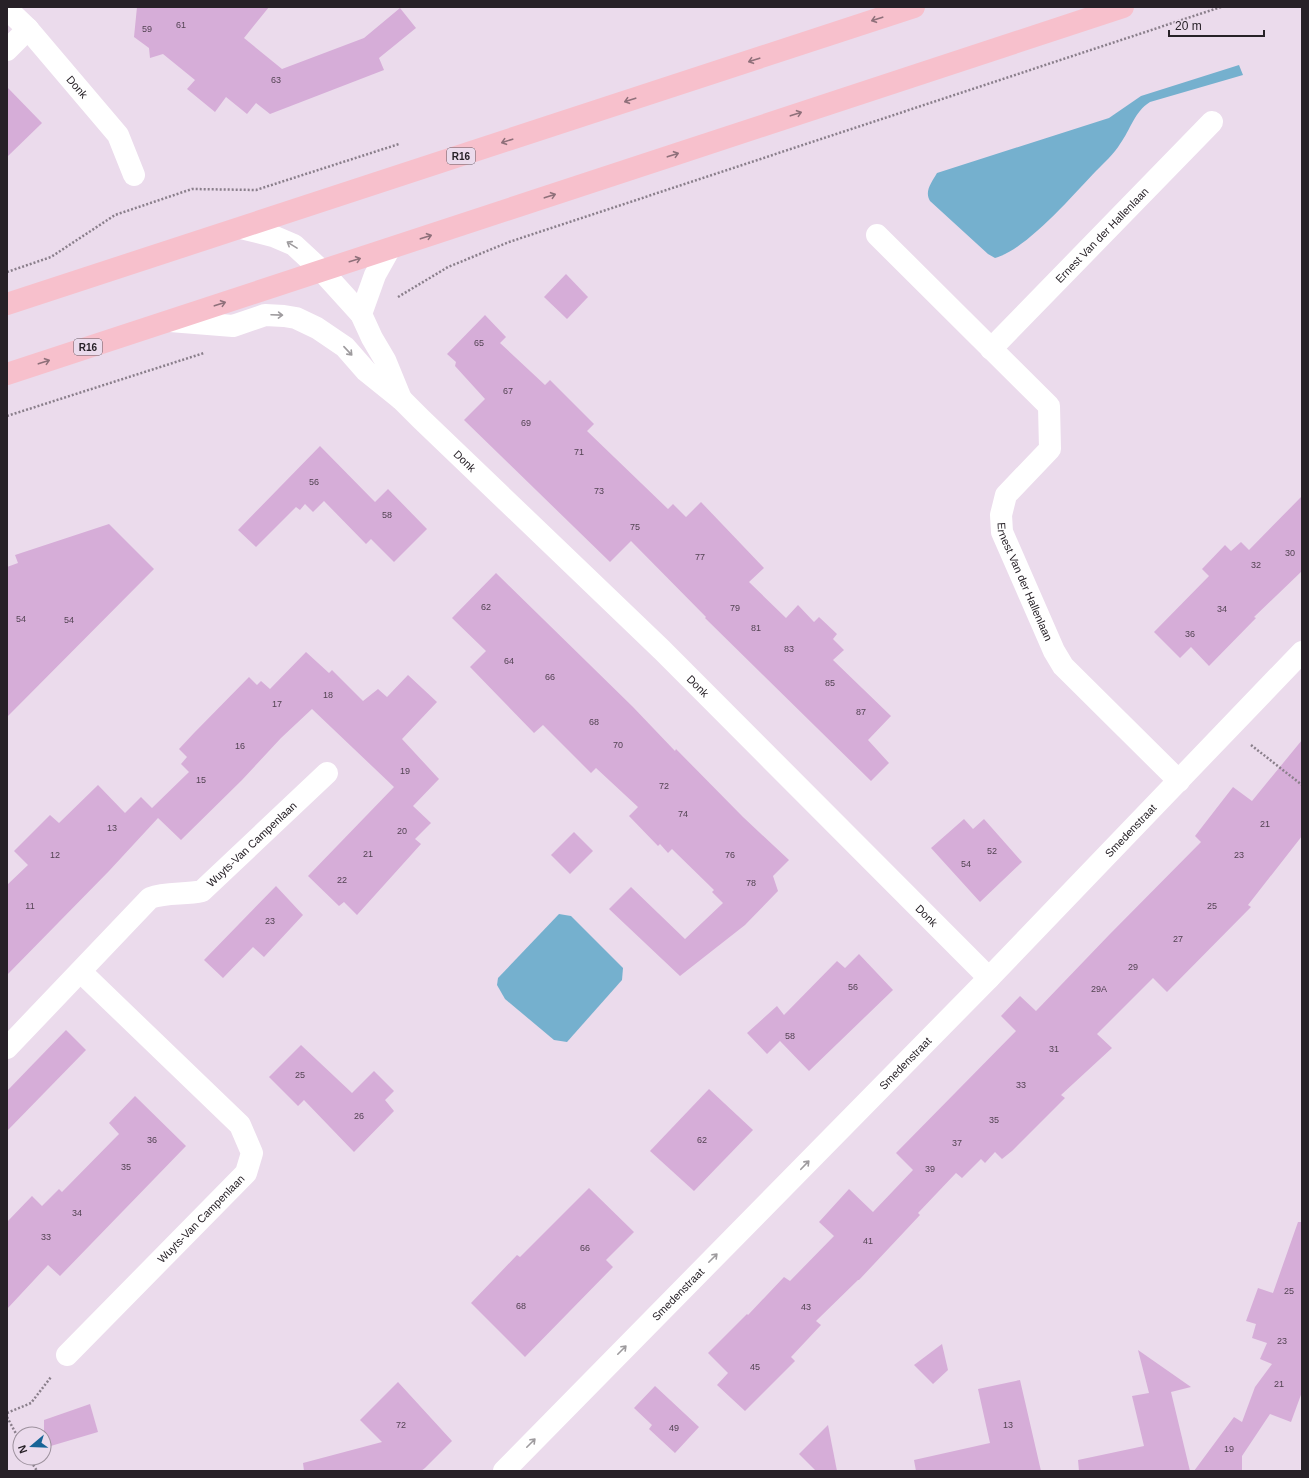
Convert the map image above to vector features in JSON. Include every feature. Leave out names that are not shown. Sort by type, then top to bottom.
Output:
[{"type":"highway","name":"R16","points":[[7,304],[914,7]]},
{"type":"highway","name":"R16","points":[[7,374],[389,250],[1122,7]]},
{"type":"street","name":"Donk","points":[[7,9],[28,29],[118,134],[134,175]]},
{"type":"street","points":[[7,50],[28,29]]},
{"type":"street","name":"Ernest Van der Hallenlaan","points":[[991,349],[1212,122]]},
{"type":"street","name":"Donk","points":[[241,228],[273,236],[294,245],[322,271],[361,314],[372,338],[385,360],[402,400]]},
{"type":"street","name":"Ernest Van der Hallenlaan","points":[[876,235],[1049,406],[1050,449],[1006,495],[1001,515],[1002,532],[1054,651],[1063,666],[1179,781]]},
{"type":"street","points":[[361,314],[375,275],[389,250]]},
{"type":"street","name":"Donk","points":[[170,321],[233,326],[265,315],[284,316],[296,318],[317,328],[345,347],[366,371],[402,400],[662,650],[989,978]]},
{"type":"street","name":"Smedenstraat","points":[[504,1471],[989,978],[1302,652]]},
{"type":"street","name":"Wuyts-Van Campenlaan","points":[[7,1048],[150,898],[202,892],[327,773]]},
{"type":"street","name":"Wuyts-Van Campenlaan","points":[[67,1356],[246,1173],[252,1153],[240,1125],[81,972]]},
{"type":"path","points":[[361,314],[394,299],[448,267],[509,242],[1221,7]]},
{"type":"path","points":[[7,272],[51,257],[115,215],[192,189],[256,190],[405,142]]},
{"type":"path","points":[[7,416],[211,351]]},
{"type":"path","points":[[1230,728],[1302,785]]},
{"type":"path","points":[[7,1413],[31,1402],[67,1356]]},
{"type":"path","points":[[7,1417],[12,1426]]},
{"type":"water","points":[[1239,65],[1243,75],[1150,102],[1145,106],[1136,116],[1118,148],[1109,158],[1035,233],[1007,253],[995,258],[988,254],[930,201],[928,197],[929,187],[937,173],[1109,118],[1141,96]]},
{"type":"water","points":[[559,914],[571,916],[623,968],[622,980],[567,1042],[554,1040],[505,999],[497,985],[498,978]]},
{"type":"building","points":[[137,7],[269,7],[244,38],[282,69],[364,38],[400,8],[416,28],[379,58],[384,70],[270,114],[256,103],[247,114],[226,97],[215,112],[187,89],[195,80],[163,54],[150,58],[149,48],[134,37]]},
{"type":"building","points":[[7,87],[42,123],[7,157]]},
{"type":"building","points":[[566,274],[588,297],[567,319],[544,297]]},
{"type":"building","points":[[485,315],[506,337],[500,343],[545,385],[550,380],[594,424],[587,431],[668,509],[673,504],[686,517],[701,502],[764,568],[749,582],[786,618],[798,605],[814,622],[819,617],[837,634],[833,639],[844,650],[833,660],[891,716],[868,740],[889,763],[871,781],[705,618],[706,617],[631,541],[610,562],[464,420],[485,399],[455,366],[456,362],[447,354]]},
{"type":"building","points":[[320,446],[375,502],[388,489],[427,529],[394,562],[371,539],[366,544],[324,501],[313,512],[305,504],[300,510],[296,507],[256,547],[238,530]]},
{"type":"building","points":[[1302,496],[1302,571],[1254,617],[1256,618],[1209,666],[1191,647],[1180,658],[1154,632],[1209,576],[1202,569],[1225,545],[1231,551],[1241,542],[1249,550]]},
{"type":"building","points":[[109,524],[154,569],[7,717],[7,567],[18,563],[15,555]]},
{"type":"building","points":[[496,573],[633,707],[675,751],[676,749],[743,817],[789,860],[773,876],[778,891],[745,925],[680,976],[609,909],[631,887],[685,939],[723,903],[712,892],[714,890],[672,849],[668,853],[660,844],[658,846],[629,816],[638,807],[596,768],[591,773],[543,725],[534,733],[470,667],[486,651],[452,618]]},
{"type":"building","points":[[306,652],[329,673],[332,670],[363,701],[378,689],[387,697],[408,675],[437,702],[402,739],[439,779],[413,806],[431,823],[415,839],[421,844],[357,915],[344,902],[339,906],[308,876],[394,787],[312,709],[281,738],[242,780],[181,840],[158,818],[109,871],[7,975],[7,885],[28,865],[14,851],[50,815],[59,823],[98,785],[125,813],[141,797],[152,808],[189,772],[181,764],[187,757],[179,749],[249,677],[257,685],[261,681],[270,689]]},
{"type":"building","points":[[1302,740],[1302,836],[1248,905],[1251,907],[1167,992],[1153,978],[1097,1034],[1112,1048],[1061,1095],[1065,1098],[1012,1151],[1002,1159],[995,1152],[985,1163],[981,1159],[962,1178],[956,1173],[918,1213],[920,1215],[859,1280],[816,1321],[821,1325],[791,1357],[795,1361],[745,1411],[717,1385],[728,1373],[708,1353],[747,1314],[748,1315],[784,1277],[790,1281],[834,1236],[819,1222],[849,1189],[873,1212],[913,1170],[896,1153],[1016,1031],[1001,1016],[1020,996],[1036,1011],[1201,842],[1195,836],[1233,787],[1252,801]]},
{"type":"building","points":[[964,819],[973,829],[984,819],[1022,862],[980,902],[931,848]]},
{"type":"building","points":[[574,832],[593,851],[570,874],[551,855]]},
{"type":"building","points":[[276,886],[303,915],[264,957],[253,947],[223,978],[204,960]]},
{"type":"building","points":[[859,954],[893,990],[809,1071],[780,1041],[767,1054],[747,1033],[777,1006],[784,1015],[837,961],[845,968]]},
{"type":"building","points":[[66,1030],[86,1050],[7,1131],[7,1091]]},
{"type":"building","points":[[301,1045],[352,1093],[374,1071],[394,1091],[385,1100],[394,1111],[354,1152],[304,1100],[298,1106],[269,1077]]},
{"type":"building","points":[[709,1089],[753,1130],[694,1191],[650,1151]]},
{"type":"building","points":[[135,1096],[186,1146],[60,1276],[48,1265],[7,1309],[7,1222],[32,1196],[42,1206],[59,1189],[62,1192],[119,1134],[109,1123]]},
{"type":"building","points":[[589,1188],[634,1232],[606,1260],[613,1267],[525,1357],[471,1303],[517,1255],[520,1257]]},
{"type":"building","points":[[1298,1222],[1302,1222],[1302,1392],[1291,1422],[1270,1414],[1242,1456],[1242,1471],[1194,1471],[1234,1417],[1242,1422],[1255,1387],[1272,1364],[1260,1359],[1267,1343],[1252,1338],[1256,1324],[1246,1321],[1258,1288],[1273,1293]]},
{"type":"building","points":[[942,1344],[948,1370],[933,1384],[914,1365]]},
{"type":"building","points":[[1138,1350],[1191,1387],[1171,1392],[1190,1471],[1079,1471],[1078,1460],[1144,1446],[1132,1396],[1149,1393]]},
{"type":"building","points":[[1020,1380],[1041,1471],[916,1471],[914,1460],[990,1443],[978,1389]]},
{"type":"building","points":[[398,1382],[452,1441],[425,1468],[421,1471],[304,1471],[303,1463],[382,1442],[360,1420]]},
{"type":"building","points":[[655,1386],[699,1427],[675,1453],[649,1429],[652,1425],[634,1408]]},
{"type":"building","points":[[90,1404],[98,1432],[52,1446],[52,1426],[44,1426],[44,1420]]},
{"type":"building","points":[[828,1425],[837,1471],[816,1471],[799,1454]]}]
